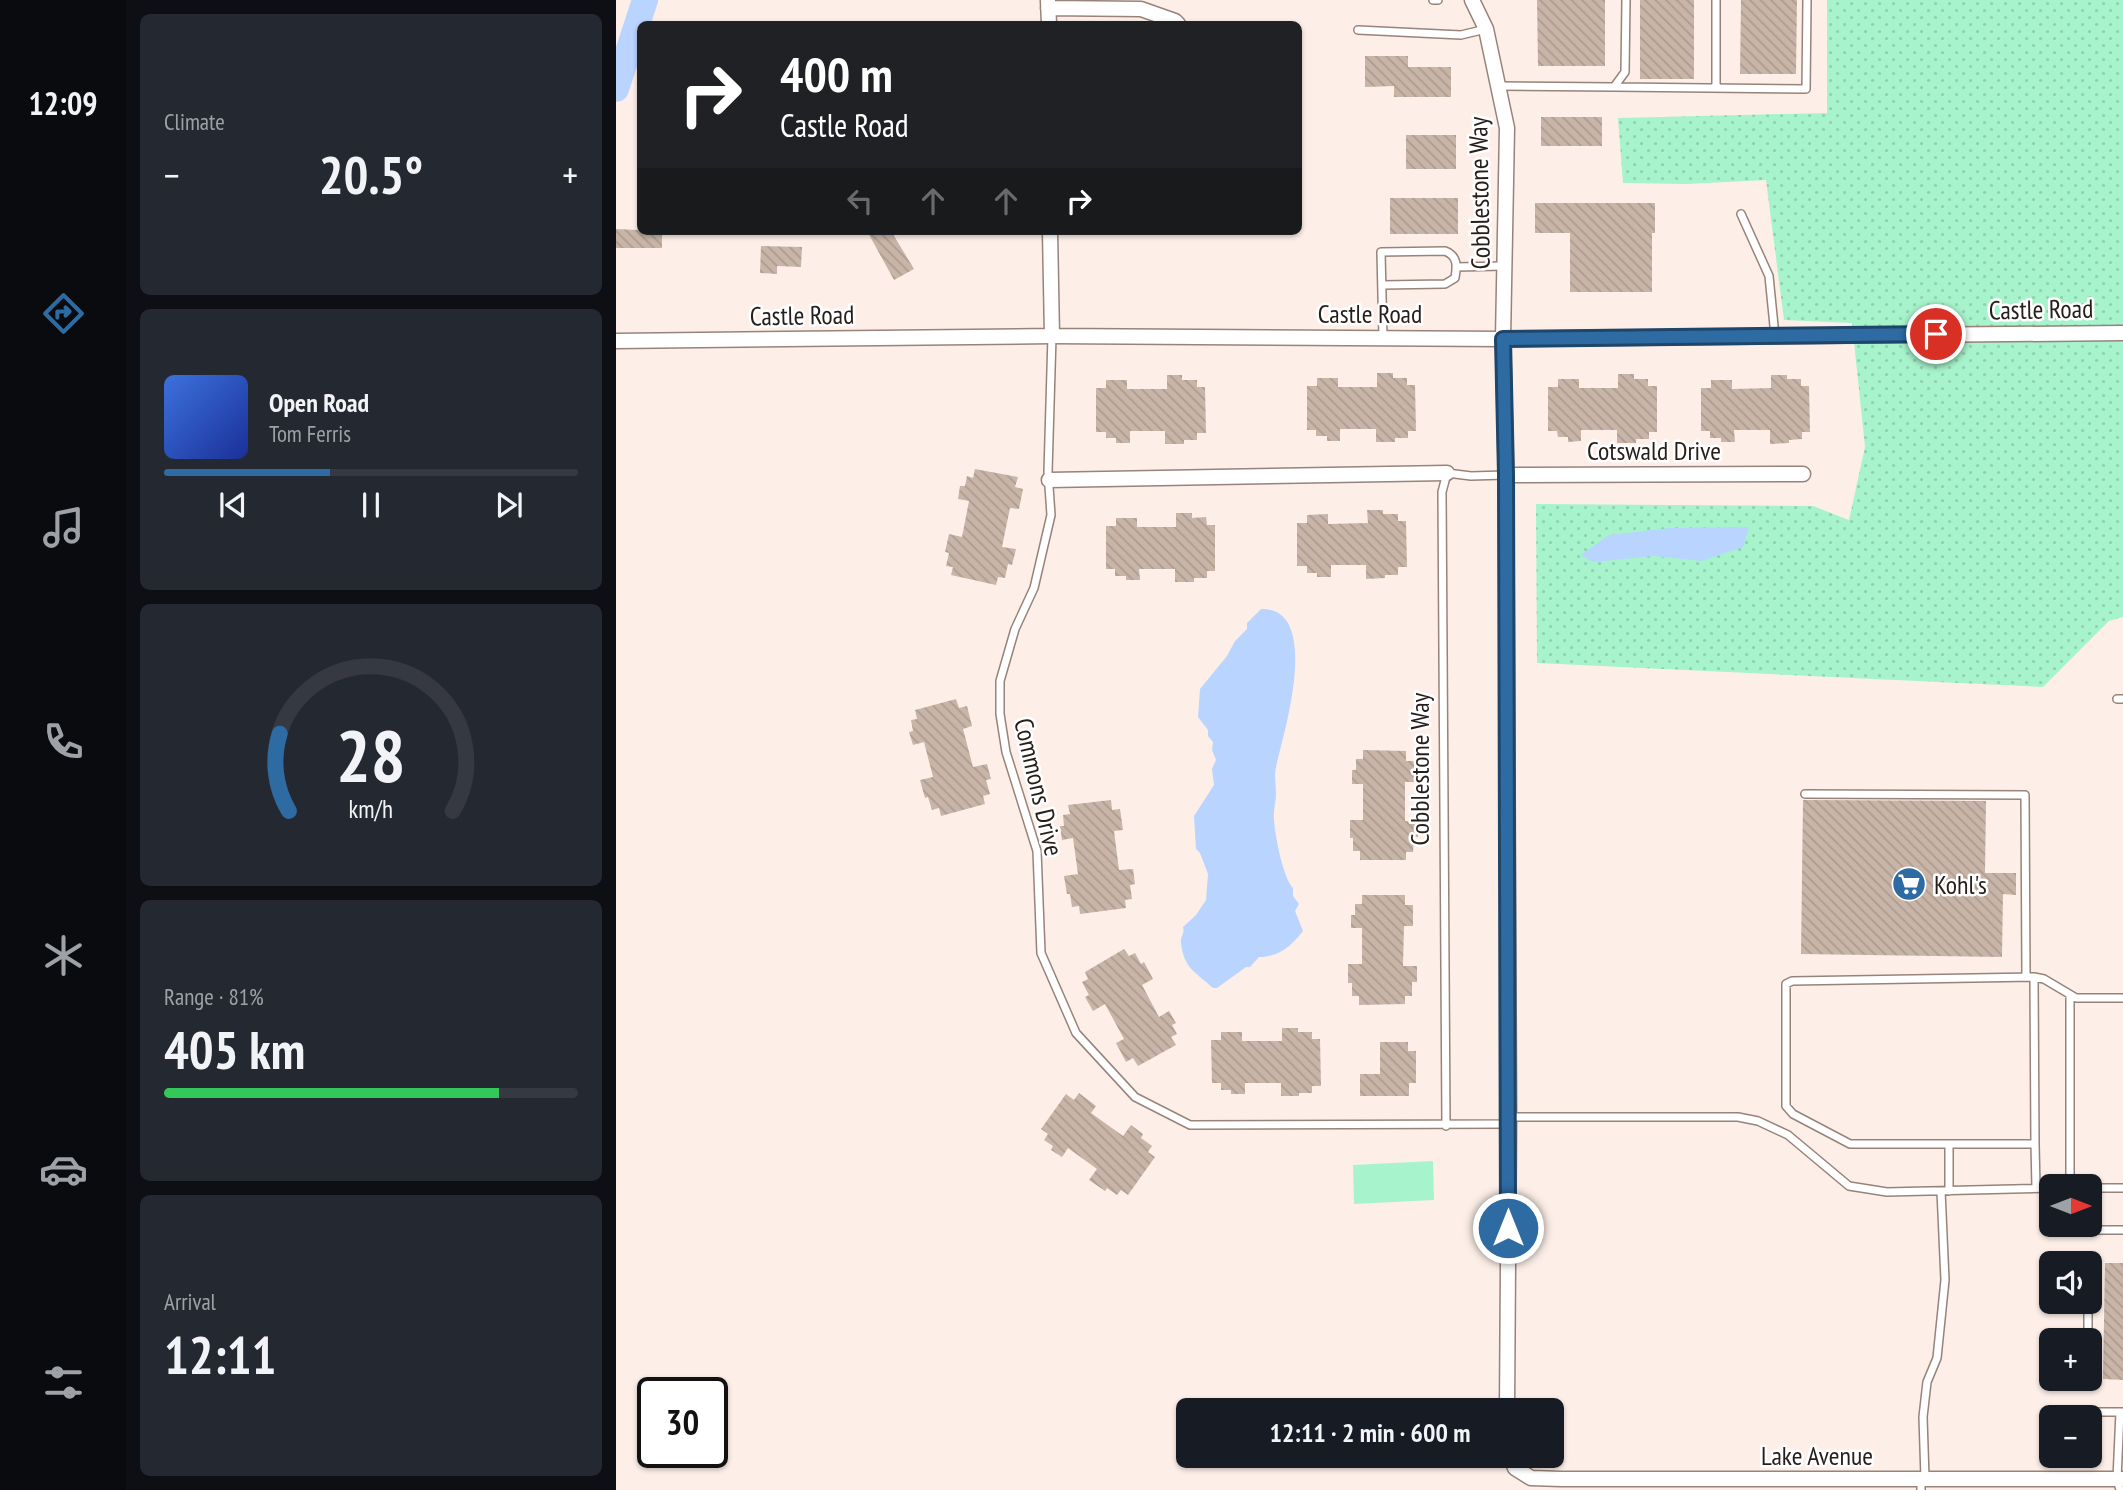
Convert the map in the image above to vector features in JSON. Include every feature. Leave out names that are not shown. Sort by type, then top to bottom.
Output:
[{"type":"street","name":"Cobblestone Way","points":[[1472,0],[1486,29],[1507,128],[1503,339],[1509,1120],[1507,1398]]},
{"type":"street","points":[[1048,4],[1142,9],[1175,21]]},
{"type":"street","points":[[1050,235],[1052,336]]},
{"type":"street","name":"Castle Road","points":[[616,341],[1052,336],[1503,339],[2123,332]]},
{"type":"street","points":[[1049,480],[1447,472]]},
{"type":"street","name":"Cotswald Drive","points":[[1506,475],[1802,474]]},
{"type":"street","name":"Lake Avenue","points":[[1520,1468],[1531,1478],[1561,1479],[2120,1482]]},
{"type":"lane","points":[[1614,87],[1625,72],[1626,0]]},
{"type":"lane","points":[[1716,0],[1716,88]]},
{"type":"lane","points":[[1498,86],[1806,89],[1807,0]]},
{"type":"lane","points":[[1358,30],[1461,34],[1486,29]]},
{"type":"lane","points":[[1741,214],[1769,276],[1775,336]]},
{"type":"lane","points":[[1382,285],[1444,284],[1455,278],[1456,260],[1444,251],[1381,252],[1383,338]]},
{"type":"lane","points":[[1456,267],[1505,266]]},
{"type":"lane","name":"Commons Drive","points":[[1052,336],[1049,480],[1051,515],[1034,588],[1015,629],[1000,681],[1000,714],[1006,752],[1037,851],[1041,953],[1076,1033],[1135,1097],[1190,1125],[1446,1126],[1509,1120],[1738,1117],[1758,1121],[1788,1135],[1849,1186],[1887,1192],[2036,1188]]},
{"type":"lane","points":[[1447,472],[1471,476],[1506,475]]},
{"type":"lane","name":"Cobblestone Way","points":[[1446,1126],[1442,492],[1447,472]]},
{"type":"lane","points":[[1805,794],[2025,795],[2036,1188]]},
{"type":"lane","points":[[2035,1144],[1850,1144],[1793,1114],[1786,1106],[1786,984],[1792,981],[2030,977],[2045,979],[2070,996],[2123,998]]},
{"type":"lane","points":[[2070,996],[2070,1174]]},
{"type":"lane","points":[[1922,1483],[1923,1417],[1927,1382],[1937,1358],[1945,1280],[1945,1191],[1949,1144]]},
{"type":"lane","points":[[2102,1188],[2123,1188]]},
{"type":"lane","points":[[2102,1230],[2123,1230]]},
{"type":"lane","points":[[2102,1412],[2121,1412],[2120,1482]]},
{"type":"green space","points":[[1827,0],[2123,0],[2123,617],[2109,621],[2043,687],[1537,663],[1536,504],[1813,506],[1849,520],[1865,447],[1852,323],[1784,320],[1766,180],[1687,184],[1623,183],[1618,118],[1827,113]]},
{"type":"green space","points":[[1433,1161],[1434,1200],[1354,1204],[1353,1165]]},
{"type":"water","points":[[1749,527],[1743,547],[1701,561],[1654,556],[1593,562],[1581,555],[1609,535],[1671,528]]},
{"type":"water","points":[[1261,609],[1280,614],[1291,629],[1295,651],[1291,704],[1275,770],[1274,816],[1280,856],[1293,888],[1293,896],[1299,904],[1295,911],[1303,931],[1284,950],[1259,957],[1250,967],[1213,988],[1188,964],[1181,941],[1183,927],[1196,915],[1206,900],[1208,874],[1196,849],[1194,816],[1214,785],[1212,769],[1216,760],[1208,730],[1198,717],[1200,689],[1247,629],[1247,623]]},
{"type":"building","points":[[1537,0],[1605,0],[1605,66],[1538,66]]},
{"type":"building","points":[[1640,0],[1694,0],[1694,79],[1640,79]]},
{"type":"building","points":[[1741,0],[1797,0],[1796,74],[1740,74]]},
{"type":"building","points":[[1365,56],[1408,56],[1408,67],[1451,67],[1451,97],[1394,97],[1394,86],[1365,87]]},
{"type":"building","points":[[1541,117],[1602,117],[1602,146],[1541,146]]},
{"type":"building","points":[[1406,135],[1456,135],[1456,169],[1406,169]]},
{"type":"building","points":[[1390,198],[1458,198],[1458,234],[1390,234]]},
{"type":"building","points":[[1535,203],[1655,203],[1652,292],[1570,292],[1570,233],[1535,233]]},
{"type":"building","points":[[616,229],[637,230],[637,235],[662,235],[662,248],[616,248]]},
{"type":"building","points":[[869,235],[893,235],[914,269],[894,280]]},
{"type":"building","points":[[761,246],[802,247],[801,267],[777,266],[777,274],[760,273]]},
{"type":"building","points":[[1377,373],[1393,373],[1393,378],[1407,378],[1407,385],[1415,385],[1416,431],[1408,431],[1408,438],[1395,438],[1395,442],[1376,442],[1376,429],[1340,429],[1340,441],[1327,441],[1327,436],[1316,436],[1316,430],[1307,430],[1307,386],[1317,386],[1317,378],[1338,378],[1338,387],[1377,387]]},
{"type":"building","points":[[1618,374],[1634,374],[1634,379],[1648,379],[1648,386],[1657,386],[1657,432],[1649,432],[1649,439],[1636,439],[1636,443],[1617,443],[1617,430],[1581,430],[1581,441],[1568,442],[1568,437],[1558,437],[1557,431],[1548,431],[1548,387],[1558,387],[1558,379],[1579,379],[1579,388],[1618,388]]},
{"type":"building","points":[[1167,375],[1182,375],[1182,380],[1197,380],[1197,387],[1205,387],[1206,433],[1197,433],[1197,440],[1184,440],[1184,444],[1165,444],[1165,431],[1130,431],[1130,443],[1116,443],[1116,438],[1106,438],[1106,432],[1096,432],[1096,388],[1106,388],[1106,380],[1127,380],[1127,389],[1167,389]]},
{"type":"building","points":[[1771,375],[1787,375],[1787,379],[1801,379],[1801,386],[1809,386],[1810,432],[1802,432],[1802,439],[1770,444],[1770,430],[1734,430],[1735,442],[1721,442],[1721,438],[1710,438],[1710,431],[1701,431],[1701,388],[1711,388],[1711,380],[1732,380],[1732,389],[1771,388]]},
{"type":"building","points":[[975,469],[1018,477],[1015,487],[1023,489],[1019,509],[1010,508],[1002,547],[1016,549],[1012,565],[1008,564],[1005,578],[998,577],[996,585],[951,575],[953,567],[946,566],[949,553],[945,552],[949,534],[962,537],[969,501],[958,499],[960,486],[965,486],[967,476],[973,478]]},
{"type":"building","points":[[1367,510],[1398,514],[1398,521],[1406,521],[1407,567],[1398,567],[1398,575],[1366,579],[1366,565],[1331,565],[1331,577],[1317,577],[1317,573],[1307,573],[1307,566],[1297,566],[1297,523],[1307,523],[1307,515],[1328,514],[1328,524],[1368,523]]},
{"type":"building","points":[[1176,513],[1192,513],[1192,518],[1206,517],[1207,525],[1215,525],[1215,571],[1207,571],[1207,578],[1194,578],[1194,582],[1175,582],[1175,569],[1139,569],[1140,580],[1126,580],[1126,576],[1115,576],[1115,569],[1106,569],[1106,526],[1116,526],[1116,518],[1137,518],[1137,527],[1176,527]]},
{"type":"building","points":[[956,699],[959,708],[967,706],[972,726],[963,729],[973,767],[987,764],[991,779],[986,780],[990,794],[983,796],[985,804],[941,816],[939,808],[932,810],[928,797],[925,798],[920,780],[933,777],[924,742],[913,745],[909,732],[913,731],[911,720],[917,719],[915,710]]},
{"type":"building","points":[[1363,750],[1406,751],[1406,761],[1414,761],[1414,782],[1405,782],[1405,821],[1418,822],[1418,837],[1414,837],[1413,852],[1406,852],[1406,860],[1360,860],[1360,851],[1353,851],[1350,820],[1363,820],[1363,784],[1352,784],[1352,770],[1356,770],[1356,759],[1363,759]]},
{"type":"building","points":[[1111,800],[1112,810],[1120,809],[1123,830],[1114,831],[1119,870],[1133,869],[1135,884],[1130,885],[1132,899],[1125,900],[1126,908],[1080,914],[1079,906],[1072,907],[1064,876],[1078,874],[1073,838],[1062,840],[1060,826],[1064,826],[1063,815],[1070,814],[1068,805]]},
{"type":"building","name":"Kohl's","points":[[1803,800],[1986,801],[1985,873],[2016,873],[2016,895],[2003,894],[2002,957],[1801,954]]},
{"type":"building","points":[[1362,895],[1405,895],[1405,905],[1413,905],[1413,926],[1404,926],[1403,966],[1417,966],[1417,982],[1412,982],[1412,996],[1405,996],[1405,1004],[1359,1005],[1359,996],[1352,996],[1352,983],[1348,983],[1348,964],[1362,964],[1362,928],[1351,928],[1351,915],[1355,915],[1355,904],[1362,904]]},
{"type":"building","points":[[1124,949],[1129,956],[1135,953],[1141,964],[1144,962],[1153,979],[1142,985],[1159,1017],[1169,1011],[1176,1023],[1172,1025],[1177,1034],[1171,1037],[1176,1045],[1138,1066],[1133,1058],[1126,1062],[1116,1043],[1124,1039],[1105,1004],[1093,1011],[1085,997],[1089,995],[1082,982],[1088,979],[1085,972]]},
{"type":"building","points":[[1282,1028],[1298,1028],[1298,1032],[1312,1032],[1312,1039],[1320,1039],[1321,1086],[1312,1086],[1312,1093],[1281,1096],[1281,1083],[1245,1083],[1245,1094],[1231,1094],[1231,1090],[1221,1090],[1221,1083],[1212,1083],[1211,1040],[1221,1040],[1221,1032],[1242,1032],[1242,1041],[1282,1041]]},
{"type":"building","points":[[1380,1042],[1408,1042],[1408,1051],[1416,1051],[1416,1083],[1409,1083],[1409,1096],[1360,1096],[1360,1074],[1380,1074]]},
{"type":"building","points":[[1079,1093],[1096,1106],[1091,1113],[1123,1136],[1131,1125],[1143,1134],[1141,1138],[1152,1146],[1148,1152],[1155,1157],[1128,1195],[1121,1190],[1117,1195],[1107,1188],[1105,1191],[1089,1180],[1097,1169],[1068,1148],[1062,1157],[1051,1150],[1053,1146],[1044,1140],[1048,1134],[1041,1129],[1066,1094],[1074,1100]]},
{"type":"building","points":[[2105,1263],[2123,1263],[2123,1380],[2103,1379]]},
{"type":"waterway","points":[[638,21],[645,0]]},
{"type":"waterway","points":[[616,89],[637,25]]},
{"type":"place","name":"Kohl's","points":[[1909,884]]},
{"type":"route","points":[[1508,1228],[1506,475],[1503,339],[1936,334]]}]
